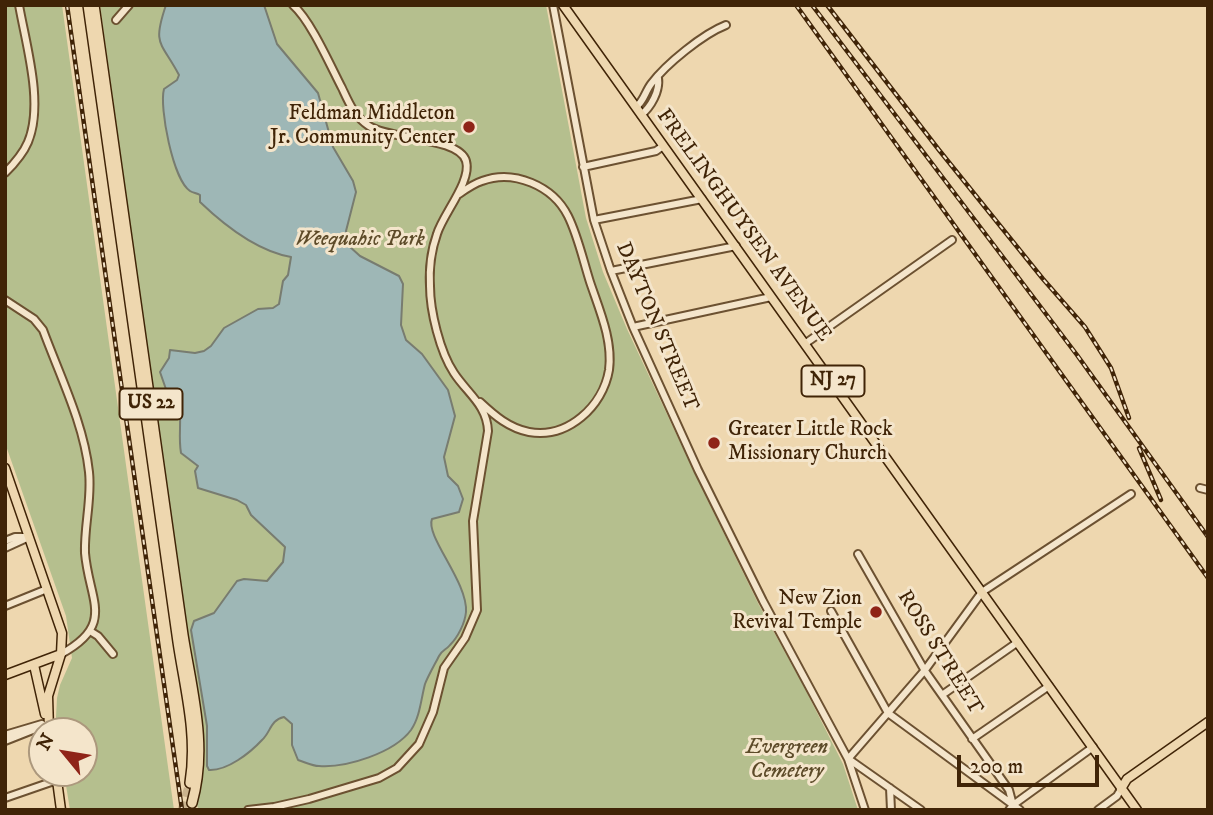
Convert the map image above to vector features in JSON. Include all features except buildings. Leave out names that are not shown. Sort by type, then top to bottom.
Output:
[{"type":"highway","name":"US 22","points":[[88,5],[191,721],[193,747],[190,783]]},
{"type":"highway","name":"US 22","points":[[94,5],[181,622],[198,720],[199,763],[192,803]]},
{"type":"main road","name":"FRELINGHUYSEN AVENUE","points":[[563,5],[1137,810]]},
{"type":"main road","points":[[5,468],[7,482],[62,633],[61,654],[48,695],[48,717]]},
{"type":"main road","points":[[5,675],[61,654]]},
{"type":"main road","points":[[34,665],[46,717]]},
{"type":"main road","points":[[1121,789],[1127,779],[1208,722]]},
{"type":"main road","points":[[58,787],[61,810]]},
{"type":"street","points":[[5,173],[22,155],[29,142],[34,117],[35,100],[19,5]]},
{"type":"street","points":[[116,20],[129,5]]},
{"type":"street","points":[[293,5],[306,20],[347,102],[358,117],[368,126],[386,134],[457,149],[467,163],[464,180],[440,224],[433,249],[430,274],[434,319],[453,372],[476,398],[503,422],[528,432],[545,433],[562,428],[581,418],[598,398],[607,377],[609,360],[607,334],[572,225],[555,198],[536,185],[508,177],[481,181],[456,196]]},
{"type":"street","name":"DAYTON STREET","points":[[553,5],[594,220],[611,271],[633,327],[698,470],[763,601],[848,759],[865,810]]},
{"type":"street","points":[[559,29],[572,18]]},
{"type":"street","points":[[636,107],[667,66],[714,30],[726,25]]},
{"type":"street","points":[[641,115],[648,110],[658,90],[659,78]]},
{"type":"street","points":[[583,167],[656,151],[663,146]]},
{"type":"street","points":[[594,220],[702,199]]},
{"type":"street","points":[[806,343],[952,240]]},
{"type":"street","points":[[611,271],[736,246]]},
{"type":"street","points":[[633,327],[771,297]]},
{"type":"street","points":[[5,300],[34,320],[43,330],[85,447],[89,476],[85,551],[96,611],[90,632],[81,643],[61,654]]},
{"type":"street","points":[[248,810],[330,794],[379,778],[397,768],[419,744],[433,712],[444,668],[465,638],[477,610],[473,521],[488,431],[486,419],[476,398]]},
{"type":"street","points":[[488,431],[503,422]]},
{"type":"street","points":[[921,810],[848,759],[925,670],[982,592],[1131,494]]},
{"type":"street","points":[[5,541],[15,537],[29,537]]},
{"type":"street","points":[[5,548],[29,537]]},
{"type":"street","name":"ROSS STREET","points":[[858,554],[925,670],[1009,790],[1011,807]]},
{"type":"street","points":[[5,606],[47,589]]},
{"type":"street","points":[[831,611],[888,713],[1011,807],[1020,810]]},
{"type":"street","points":[[90,632],[98,636],[113,654]]},
{"type":"street","points":[[942,695],[1018,642]]},
{"type":"street","points":[[972,739],[1049,686]]},
{"type":"street","points":[[5,735],[28,727]]},
{"type":"street","points":[[5,741],[28,734]]},
{"type":"street","points":[[1011,807],[1093,747]]},
{"type":"street","points":[[5,798],[32,787]]},
{"type":"street","points":[[890,788],[891,810]]},
{"type":"street","points":[[1098,810],[1117,796],[1121,789]]},
{"type":"green space","points":[[5,5],[62,5],[174,810],[70,810],[66,787],[98,787],[98,717],[56,717],[60,685],[72,658],[66,616],[5,443]]},
{"type":"green space","name":"Weequahic Park","points":[[100,5],[546,5],[586,218],[603,272],[703,491],[759,605],[843,764],[858,810],[200,810],[196,805],[204,741],[187,638]]},
{"type":"water","points":[[166,5],[264,5],[277,44],[318,93],[333,147],[353,181],[356,192],[346,231],[349,246],[360,256],[399,276],[403,284],[401,325],[406,340],[422,354],[448,390],[455,416],[444,457],[448,476],[458,486],[463,499],[459,512],[432,519],[432,527],[461,587],[465,600],[464,621],[456,638],[440,654],[428,677],[411,730],[393,746],[355,762],[319,766],[298,760],[292,745],[292,724],[284,717],[273,723],[262,740],[238,760],[216,770],[209,770],[207,766],[207,726],[191,630],[194,621],[214,613],[237,581],[267,581],[283,562],[285,547],[251,515],[246,505],[198,488],[195,471],[198,466],[181,453],[179,405],[168,395],[160,372],[169,358],[170,350],[195,353],[204,351],[224,328],[258,309],[273,308],[279,304],[291,257],[266,249],[230,228],[200,202],[200,195],[190,191],[178,173],[169,143],[163,98],[164,89],[177,80],[179,75],[160,43],[160,28]]},
{"type":"tunnel","points":[[182,810],[190,783]]},
{"type":"railway","points":[[67,5],[182,810]]},
{"type":"railway","points":[[796,5],[1208,578]]},
{"type":"railway","points":[[812,5],[1077,355],[1208,537]]},
{"type":"railway","points":[[827,5],[939,150],[1085,327],[1111,368],[1129,418]]},
{"type":"railway","points":[[1139,448],[1161,500]]},
{"type":"place","name":"Feldman Middleton Jr. Community Center","points":[[469,127]]},
{"type":"place","name":"Greater Little Rock Missionary Church","points":[[714,443]]},
{"type":"place","name":"New Zion Revival Temple","points":[[876,612]]},
{"type":"park label","name":"Evergreen Cemetery","points":[[787,761]]}]
